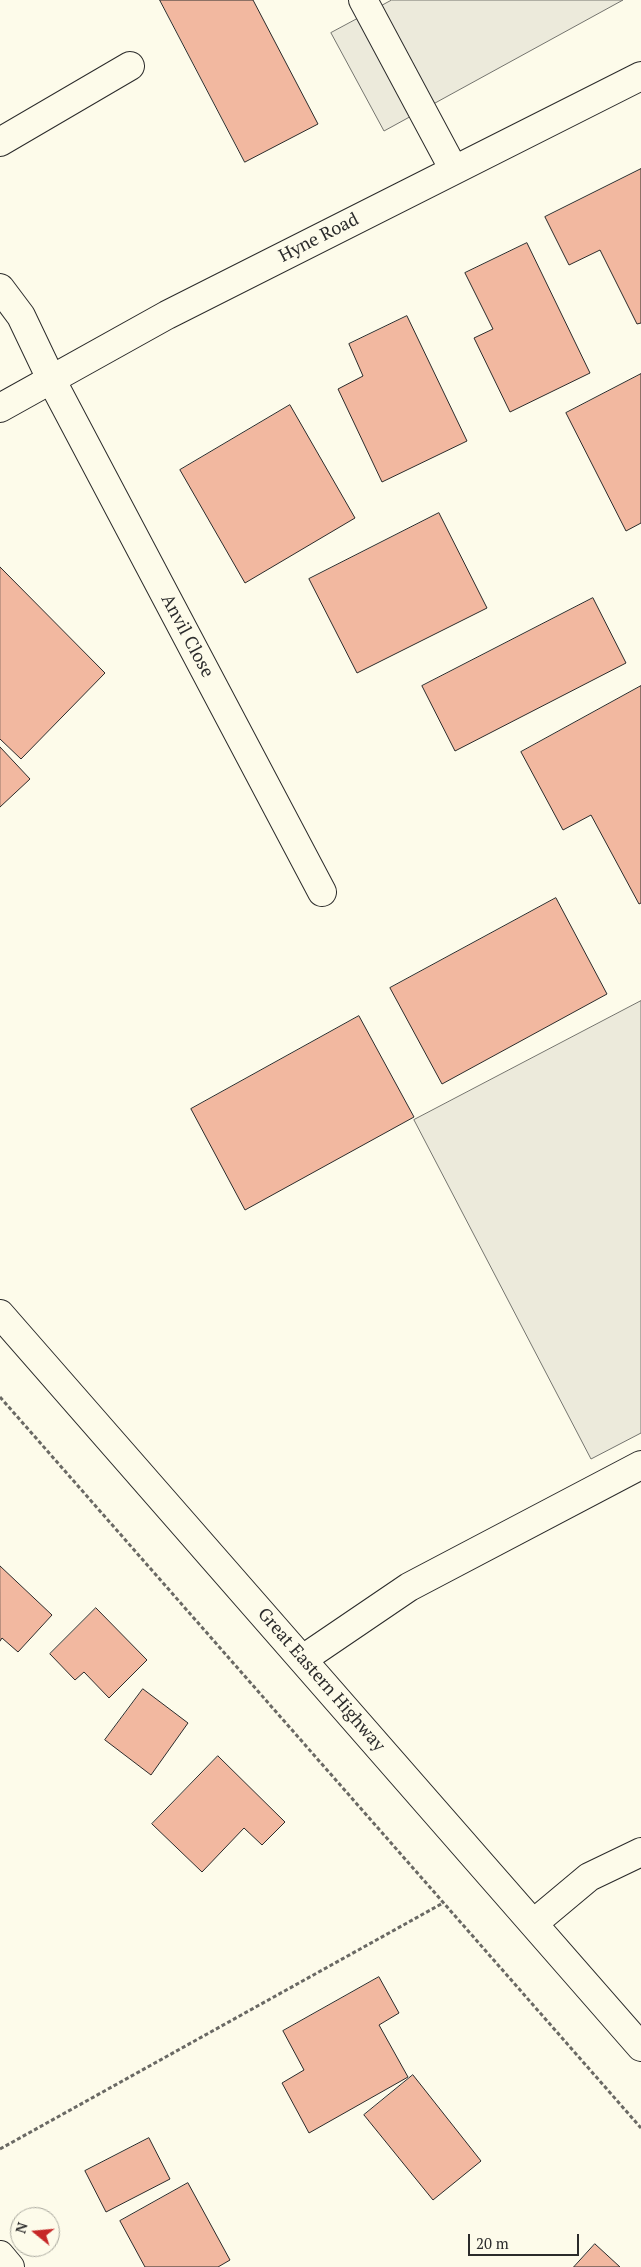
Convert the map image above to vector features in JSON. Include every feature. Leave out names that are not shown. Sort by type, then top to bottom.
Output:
[{"type":"main road","points":[[363,0],[454,170]]},
{"type":"main road","points":[[0,142],[130,66]]},
{"type":"main road","name":"Hyne Road","points":[[0,408],[167,315],[641,76]]},
{"type":"main road","name":"Anvil Close","points":[[0,288],[21,316],[52,380],[322,892]]},
{"type":"main road","name":"Great Eastern Highway","points":[[0,1314],[641,2047]]},
{"type":"main road","points":[[303,1660],[409,1587],[641,1465]]},
{"type":"main road","points":[[534,1923],[589,1877],[641,1852]]},
{"type":"main road","points":[[0,2255],[10,2267]]},
{"type":"path","points":[[0,1397],[641,2128]]},
{"type":"path","points":[[0,2149],[443,1903]]},
{"type":"shaded area","points":[[392,0],[623,0],[384,131],[331,33]]},
{"type":"shaded area","points":[[641,1001],[641,1433],[591,1459],[414,1120]]},
{"type":"building","points":[[160,0],[253,0],[318,124],[245,162]]},
{"type":"building","points":[[641,169],[641,323],[637,324],[600,250],[569,265],[545,217]]},
{"type":"building","points":[[527,243],[590,373],[510,412],[474,338],[493,329],[465,273]]},
{"type":"building","points":[[407,316],[467,441],[382,482],[338,389],[363,376],[349,344]]},
{"type":"building","points":[[641,374],[641,523],[626,531],[566,413]]},
{"type":"building","points":[[290,405],[355,518],[245,583],[180,470]]},
{"type":"building","points":[[439,513],[487,608],[357,673],[309,579]]},
{"type":"building","points":[[0,567],[105,673],[21,759],[0,739]]},
{"type":"building","points":[[593,598],[626,663],[455,751],[422,686]]},
{"type":"building","points":[[641,686],[641,903],[639,904],[591,815],[563,830],[521,752]]},
{"type":"building","points":[[0,747],[30,779],[0,807]]},
{"type":"building","points":[[556,898],[607,994],[442,1084],[390,988]]},
{"type":"building","points":[[359,1016],[414,1117],[245,1210],[191,1109]]},
{"type":"building","points":[[0,1566],[52,1615],[18,1652],[2,1638],[0,1641]]},
{"type":"building","points":[[96,1608],[147,1660],[109,1698],[84,1672],[75,1680],[50,1654]]},
{"type":"building","points":[[143,1689],[188,1723],[151,1775],[105,1740]]},
{"type":"building","points":[[218,1756],[285,1822],[262,1845],[244,1828],[202,1872],[152,1824]]},
{"type":"building","points":[[379,1977],[399,2013],[379,2025],[408,2077],[309,2133],[282,2083],[304,2070],[283,2031]]},
{"type":"building","points":[[413,2075],[481,2161],[433,2200],[364,2115]]},
{"type":"building","points":[[149,2138],[170,2179],[106,2212],[85,2171]]},
{"type":"building","points":[[188,2183],[230,2260],[218,2267],[145,2267],[120,2221]]},
{"type":"building","points":[[595,2244],[620,2267],[574,2267]]}]
